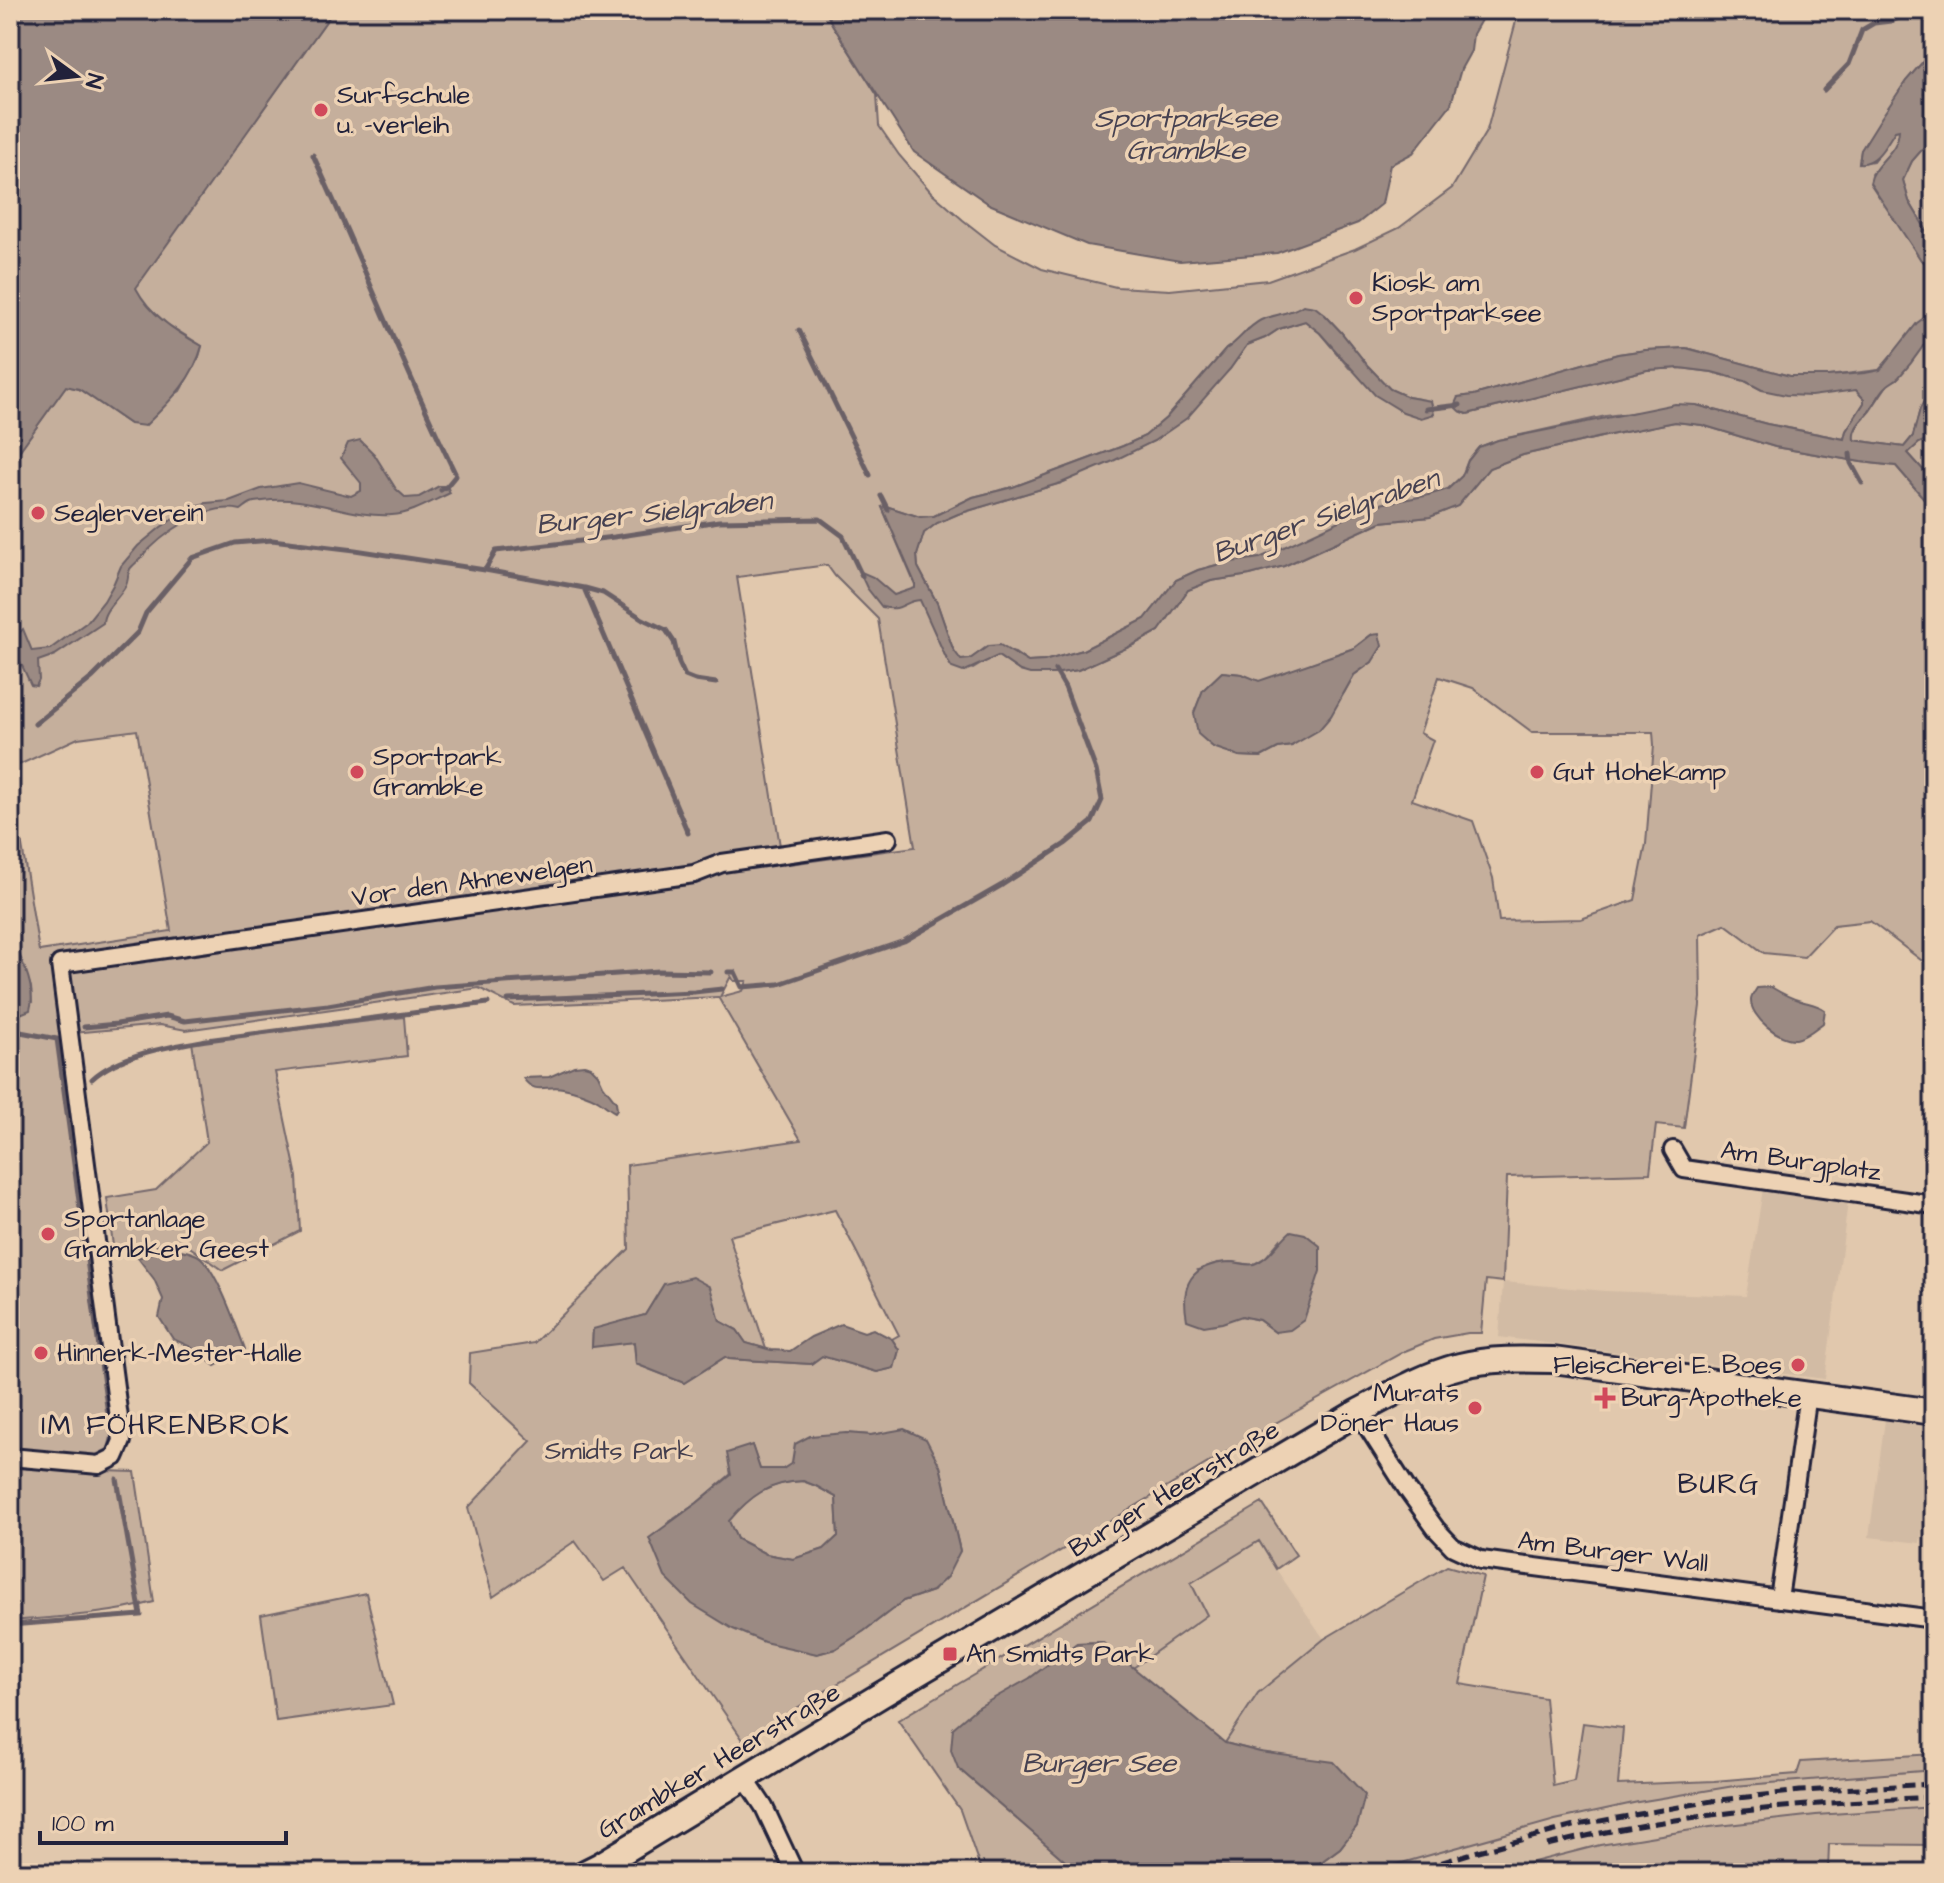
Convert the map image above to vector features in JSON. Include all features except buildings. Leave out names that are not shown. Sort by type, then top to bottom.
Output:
[{"type":"main road","name":"Burger Heerstraße","points":[[881,1695],[1358,1412],[1395,1392],[1458,1366],[1484,1361],[1553,1360],[1934,1412]]},
{"type":"main road","name":"Grambker Heerstraße","points":[[596,1871],[881,1695]]},
{"type":"street","name":"Vor den Ahnewelgen","points":[[10,1457],[99,1465],[115,1457],[122,1441],[60,964],[694,874],[722,863],[888,839]]},
{"type":"street","name":"Am Burgplatz","points":[[1673,1150],[1684,1169],[1934,1205]]},
{"type":"street","points":[[1779,1599],[1808,1394]]},
{"type":"street","name":"Am Burger Wall","points":[[1358,1412],[1436,1529],[1453,1547],[1481,1560],[1934,1619]]},
{"type":"street","points":[[744,1777],[764,1807],[795,1873]]},
{"type":"shaded area","points":[[1763,1189],[1848,1202],[1825,1379],[1499,1337],[1503,1282],[1605,1291],[1746,1296]]},
{"type":"shaded area","points":[[1885,1420],[1934,1427],[1934,1479],[1928,1486],[1920,1543],[1869,1537]]},
{"type":"shaded area","points":[[1260,1541],[1324,1639],[1259,1693],[1225,1743],[1134,1668],[1206,1615],[1191,1583]]},
{"type":"shaded area","points":[[1934,1770],[1934,1807],[1816,1815],[1710,1827],[1600,1845],[1491,1873],[1366,1873],[1555,1820],[1638,1802],[1734,1786]]},
{"type":"green space","name":"Smidts Park","points":[[334,10],[825,10],[877,95],[879,126],[931,192],[963,220],[995,245],[1042,269],[1116,287],[1170,290],[1268,280],[1355,249],[1399,228],[1452,188],[1487,130],[1519,10],[1934,10],[1934,49],[1906,81],[1861,150],[1859,163],[1873,161],[1895,131],[1900,129],[1899,142],[1872,174],[1921,260],[1934,268],[1934,319],[1927,315],[1879,370],[1828,376],[1790,376],[1686,348],[1646,350],[1618,354],[1458,397],[1467,414],[1647,370],[1680,368],[1712,372],[1745,381],[1762,390],[1856,390],[1864,403],[1844,439],[1767,424],[1696,405],[1606,416],[1498,440],[1479,447],[1468,460],[1462,476],[1448,489],[1260,558],[1198,570],[1176,580],[1145,619],[1083,650],[1044,661],[1028,662],[1015,653],[988,647],[961,661],[918,567],[917,555],[924,533],[958,514],[1061,483],[1154,441],[1230,369],[1247,345],[1279,329],[1305,321],[1320,333],[1349,368],[1433,414],[1431,401],[1408,397],[1390,389],[1325,315],[1296,310],[1248,329],[1226,349],[1166,418],[1145,436],[1013,487],[973,497],[934,516],[920,517],[882,507],[947,660],[973,669],[998,656],[1020,671],[1052,674],[1078,670],[1159,631],[1188,590],[1211,581],[1284,566],[1381,522],[1430,517],[1457,506],[1489,468],[1523,455],[1675,422],[1702,425],[1775,447],[1896,466],[1934,510],[1934,962],[1921,960],[1870,921],[1834,925],[1804,957],[1764,953],[1725,924],[1700,935],[1701,998],[1684,1128],[1656,1125],[1650,1173],[1507,1177],[1503,1282],[1486,1280],[1481,1333],[1434,1339],[1405,1351],[1270,1426],[743,1740],[625,1568],[604,1581],[575,1541],[493,1597],[468,1508],[531,1441],[469,1383],[470,1353],[534,1343],[629,1249],[627,1165],[801,1140],[718,997],[514,1006],[479,988],[186,1030],[160,1025],[62,1034],[112,1433],[108,1449],[94,1456],[10,1451],[10,963],[14,982],[32,1001],[31,987],[10,935],[10,771],[39,951],[171,931],[137,730],[78,738],[10,769],[10,464],[66,386],[79,389],[130,424],[180,391],[202,346],[167,324],[146,305],[135,288]],"holes":[[[827,565],[878,619],[915,847],[783,865],[737,577]],[[1371,635],[1372,662],[1354,675],[1344,693],[1292,746],[1278,748],[1261,757],[1239,756],[1194,713],[1203,690],[1222,672],[1242,674],[1259,682],[1354,648]],[[1439,677],[1473,688],[1532,732],[1653,732],[1646,844],[1635,900],[1581,919],[1499,921],[1493,878],[1473,821],[1412,800],[1433,740],[1420,733]],[[731,976],[734,981],[747,981],[743,991],[720,997]],[[835,1210],[899,1335],[892,1339],[899,1350],[894,1368],[877,1372],[822,1356],[811,1364],[725,1357],[684,1383],[636,1364],[634,1342],[592,1346],[593,1330],[645,1315],[664,1284],[737,1330],[746,1343],[766,1349],[729,1236]],[[1280,1240],[1275,1332],[1259,1320],[1241,1316],[1198,1270],[1217,1263],[1252,1265],[1266,1257]],[[904,1430],[940,1466],[960,1551],[933,1591],[903,1601],[835,1649],[817,1654],[800,1649],[668,1523],[731,1474],[752,1446],[760,1469],[783,1469],[846,1433],[871,1435]]]},
{"type":"green space","points":[[1934,136],[1934,243],[1909,201],[1903,180],[1912,161]]},
{"type":"green space","points":[[1934,328],[1934,382],[1920,409],[1913,436],[1904,447],[1854,440],[1853,434],[1860,422],[1888,384],[1897,379]]},
{"type":"green space","points":[[1934,436],[1934,482],[1908,453]]},
{"type":"green space","points":[[404,1017],[407,1056],[275,1072],[297,1177],[300,1231],[223,1270],[181,1241],[114,1254],[107,1198],[156,1190],[207,1142],[192,1042]]},
{"type":"green space","points":[[10,1468],[135,1472],[154,1602],[100,1613],[10,1621]]},
{"type":"green space","points":[[803,1481],[836,1497],[838,1536],[825,1549],[793,1559],[766,1554],[737,1539],[728,1521],[744,1504],[779,1484]]},
{"type":"green space","points":[[1262,1503],[1296,1555],[1276,1569],[1259,1541],[1191,1583],[1207,1615],[1133,1668],[1102,1642],[1077,1643],[1030,1678],[958,1768],[1079,1873],[982,1873],[960,1810],[898,1720]]},
{"type":"green space","points":[[1447,1566],[1483,1576],[1460,1684],[1545,1698],[1553,1786],[1574,1781],[1583,1723],[1623,1728],[1618,1785],[1797,1774],[1801,1762],[1934,1754],[1934,1770],[1734,1786],[1555,1820],[1366,1873],[1306,1873],[1340,1848],[1357,1826],[1364,1795],[1260,1752],[1225,1743],[1258,1693],[1324,1639]]},
{"type":"green space","points":[[366,1593],[393,1705],[276,1721],[261,1615]]},
{"type":"green space","points":[[1934,1807],[1934,1845],[1829,1844],[1828,1873],[1491,1873],[1600,1845],[1710,1827],[1816,1815]]},
{"type":"water","points":[[10,10],[334,10],[136,288],[164,322],[202,346],[186,380],[145,426],[130,424],[79,389],[66,386],[10,464]]},
{"type":"water","name":"Sportparksee Grambke","points":[[825,10],[1482,10],[1451,104],[1413,153],[1390,165],[1382,204],[1358,223],[1277,253],[1180,261],[1087,245],[989,204],[914,152]]},
{"type":"water","points":[[1934,49],[1934,79],[1924,93],[1934,98],[1934,136],[1912,161],[1903,180],[1909,201],[1934,243],[1934,268],[1921,260],[1870,183],[1872,175],[1895,145],[1899,130],[1876,157],[1859,163],[1861,150],[1881,118],[1906,81]]},
{"type":"water","points":[[1303,305],[1315,307],[1325,315],[1390,389],[1408,397],[1431,401],[1434,414],[1421,418],[1403,412],[1375,395],[1320,333],[1305,321],[1279,329],[1247,345],[1187,418],[1154,441],[1061,483],[958,514],[924,533],[917,555],[918,567],[937,603],[953,649],[961,660],[970,659],[988,646],[1000,645],[1028,662],[1044,661],[1083,650],[1145,619],[1176,580],[1198,570],[1260,558],[1374,505],[1448,489],[1462,476],[1468,461],[1479,447],[1498,440],[1675,404],[1696,405],[1767,424],[1844,439],[1864,403],[1856,390],[1811,396],[1786,395],[1712,372],[1680,368],[1647,370],[1467,414],[1454,406],[1458,397],[1618,354],[1686,348],[1790,376],[1865,373],[1880,370],[1917,323],[1928,315],[1934,319],[1926,341],[1857,426],[1854,440],[1904,447],[1913,436],[1920,409],[1934,382],[1934,436],[1908,453],[1934,482],[1934,510],[1896,466],[1775,447],[1702,425],[1675,422],[1523,455],[1489,468],[1458,506],[1430,517],[1381,522],[1284,566],[1211,581],[1188,590],[1159,631],[1078,670],[1030,674],[998,656],[963,672],[952,668],[920,600],[895,608],[882,607],[867,588],[859,571],[873,577],[894,595],[915,588],[882,507],[920,517],[934,516],[973,497],[1013,487],[1145,436],[1166,418],[1226,349],[1251,326]]},
{"type":"water","points":[[360,440],[406,498],[419,497],[439,486],[447,486],[450,493],[414,510],[392,515],[280,500],[254,502],[241,510],[213,510],[199,515],[159,540],[132,567],[126,585],[108,609],[103,623],[55,655],[38,661],[39,680],[36,686],[31,685],[19,659],[15,637],[23,629],[32,651],[50,649],[87,622],[104,601],[121,566],[138,546],[189,508],[229,501],[261,489],[298,483],[351,496],[361,491],[361,483],[341,458],[348,443]]},
{"type":"water","points":[[1379,634],[1382,646],[1372,662],[1354,675],[1331,716],[1319,730],[1291,746],[1278,748],[1261,757],[1239,756],[1213,747],[1198,734],[1194,713],[1203,690],[1222,672],[1242,674],[1259,681],[1354,648],[1371,635]]},
{"type":"water","points":[[10,935],[31,991],[30,1010],[20,1014],[10,963]]},
{"type":"water","points":[[1771,987],[1825,1010],[1823,1023],[1796,1039],[1774,1032],[1755,1014],[1751,1000],[1757,988]]},
{"type":"water","points":[[584,1065],[598,1074],[616,1102],[615,1112],[582,1093],[557,1087],[532,1087],[523,1078],[549,1077]]},
{"type":"water","points":[[1291,1231],[1305,1234],[1320,1246],[1320,1271],[1304,1320],[1290,1330],[1275,1332],[1259,1320],[1242,1316],[1204,1326],[1187,1320],[1187,1286],[1197,1272],[1217,1264],[1230,1262],[1248,1265],[1259,1262]]},
{"type":"water","points":[[160,1249],[188,1252],[204,1261],[225,1298],[245,1349],[215,1366],[191,1347],[173,1339],[159,1317],[163,1299],[154,1279],[138,1258]]},
{"type":"water","points":[[692,1277],[710,1287],[720,1321],[737,1330],[746,1343],[771,1350],[790,1351],[811,1337],[841,1324],[864,1332],[873,1329],[892,1339],[899,1350],[894,1368],[877,1372],[822,1356],[811,1364],[725,1357],[684,1383],[636,1364],[634,1342],[592,1347],[593,1329],[645,1315],[664,1284]]},
{"type":"water","points":[[904,1429],[926,1439],[940,1466],[960,1551],[947,1577],[932,1591],[903,1601],[835,1649],[817,1654],[764,1642],[733,1629],[692,1604],[665,1577],[649,1538],[731,1475],[727,1453],[752,1445],[760,1469],[783,1469],[792,1463],[795,1444],[810,1436],[846,1433],[871,1435]],"holes":[[[803,1481],[836,1497],[838,1536],[824,1549],[793,1559],[766,1554],[737,1539],[729,1521],[761,1492],[791,1482]]]},
{"type":"water","name":"Burger See","points":[[1102,1642],[1225,1743],[1260,1752],[1334,1762],[1365,1795],[1357,1826],[1340,1848],[1306,1873],[1079,1873],[958,1768],[951,1750],[953,1728],[975,1709],[1030,1678],[1077,1643]]},
{"type":"waterway","points":[[1824,90],[1849,64],[1862,30],[1874,23],[1891,21],[1922,10]]},
{"type":"waterway","points":[[313,155],[456,475],[441,490]]},
{"type":"waterway","points":[[799,330],[870,475]]},
{"type":"waterway","points":[[1426,409],[1460,405]]},
{"type":"waterway","points":[[1850,454],[1851,463],[1862,483]]},
{"type":"waterway","points":[[881,496],[888,510]]},
{"type":"waterway","name":"Burger Sielgraben","points":[[35,724],[93,677],[138,632],[146,613],[192,558],[235,543],[272,540],[485,570],[496,551],[719,521],[820,519],[843,536],[862,576]]},
{"type":"waterway","points":[[485,570],[584,588],[688,833]]},
{"type":"waterway","points":[[585,588],[603,593],[666,630],[674,642],[685,676],[716,683]]},
{"type":"waterway","points":[[728,972],[735,972],[742,987],[779,984],[904,941],[1002,885],[1065,844],[1092,822],[1102,800],[1096,770],[1065,687],[1055,670]]},
{"type":"waterway","points":[[84,1027],[167,1016],[185,1021],[328,1005],[435,987],[659,971],[711,972]]},
{"type":"waterway","points":[[508,1000],[722,989]]},
{"type":"waterway","points":[[92,1079],[103,1070],[131,1057],[178,1045],[488,1003]]},
{"type":"waterway","points":[[10,1030],[57,1039],[110,1429]]},
{"type":"waterway","points":[[10,1625],[141,1615],[117,1479]]},
{"type":"railway","points":[[1407,1873],[1578,1825],[1712,1801],[1800,1791],[1934,1784]]},
{"type":"railway","points":[[1547,1845],[1643,1825],[1739,1812],[1934,1797]]},
{"type":"place","name":"Surfschule u. -verleih","points":[[321,110]]},
{"type":"place","name":"Kiosk am Sportparksee","points":[[1356,298]]},
{"type":"place","name":"Seglerverein","points":[[38,513]]},
{"type":"place","name":"Sportpark Grambke","points":[[357,772]]},
{"type":"place","name":"Gut Hohekamp","points":[[1537,772]]},
{"type":"place","name":"Sportanlage Grambker Geest","points":[[48,1234]]},
{"type":"place","name":"Hinnerk-Mester-Halle","points":[[41,1353]]},
{"type":"place","name":"Fleischerei E. Boes","points":[[1798,1365]]},
{"type":"place","name":"Burg-Apotheke","points":[[1605,1398]]},
{"type":"place","name":"Murats Döner Haus","points":[[1475,1408]]},
{"type":"place","name":"An Smidts Park","points":[[950,1654]]},
{"type":"district","name":"IM FÖHRENBROK","points":[[166,1425]]},
{"type":"district","name":"BURG","points":[[1719,1484]]}]
